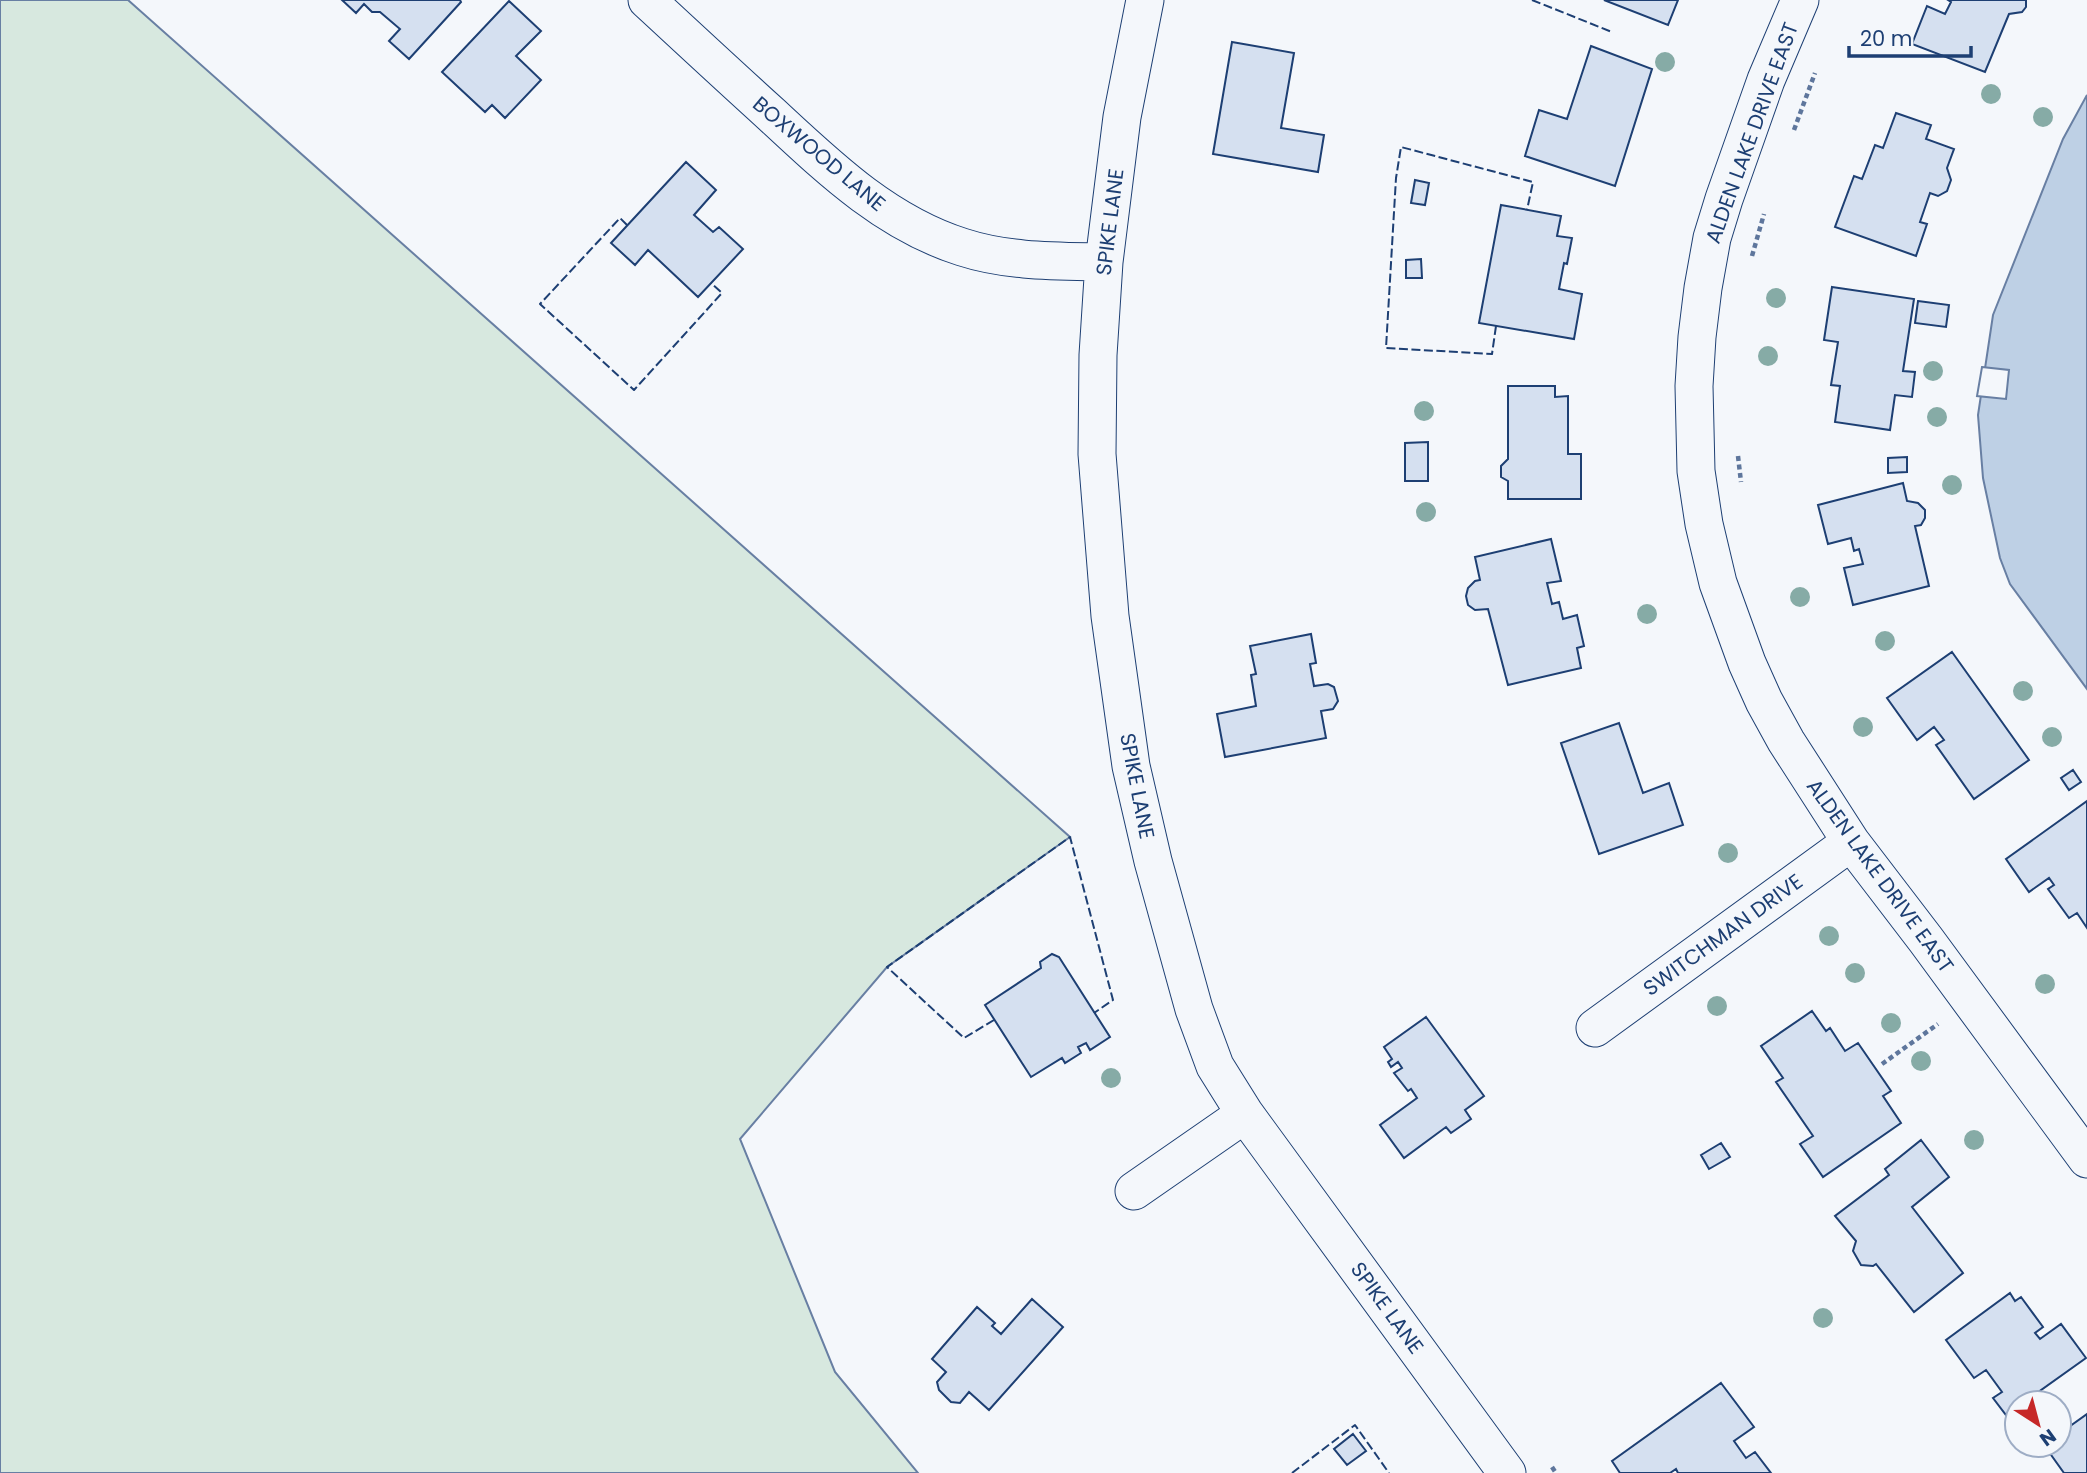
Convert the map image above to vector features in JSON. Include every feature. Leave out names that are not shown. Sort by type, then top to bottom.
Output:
[{"type":"street","name":"BOXWOOD LANE","points":[[647,0],[818,158],[887,213],[962,247],[995,255],[1040,261],[1104,262]]},
{"type":"street","name":"SPIKE LANE","points":[[1145,0],[1122,117],[1104,262],[1098,355],[1097,454],[1110,616],[1131,766],[1153,862],[1194,1009],[1215,1066],[1245,1114],[1507,1473]]},
{"type":"street","name":"ALDEN LAKE DRIVE EAST","points":[[1800,0],[1766,80],[1712,238],[1697,337],[1694,386],[1696,471],[1704,524],[1718,583],[1747,663],[1786,741],[1851,842],[2087,1159]]},
{"type":"street","name":"SWITCHMAN DRIVE","points":[[1595,1028],[1851,842]]},
{"type":"street","points":[[1134,1191],[1245,1114]]},
{"type":"path","points":[[1790,139],[1817,68]]},
{"type":"path","points":[[1750,264],[1767,204]]},
{"type":"path","points":[[1737,447],[1741,485]]},
{"type":"path","points":[[1882,1064],[1970,1001]]},
{"type":"path","points":[[1552,1467],[1556,1473]]},
{"type":"shaded area","points":[[0,0],[128,0],[1070,837],[887,967],[740,1139],[835,1372],[918,1473],[0,1473]]},
{"type":"water","points":[[2087,95],[2087,689],[2010,584],[2000,558],[1983,478],[1978,415],[1993,315],[2063,139]]},
{"type":"pier","points":[[1982,367],[2009,370],[2006,399],[1977,396]]},
{"type":"building","points":[[342,0],[461,2],[409,59],[389,41],[400,29],[380,12],[372,12],[364,4],[356,13]]},
{"type":"building","points":[[1604,0],[1678,0],[1668,25]]},
{"type":"building","points":[[1948,0],[2026,0],[2026,7],[2022,12],[2009,14],[1985,72],[1912,44],[1927,6],[1945,14],[1951,2]]},
{"type":"building","points":[[509,1],[541,31],[516,56],[541,80],[505,118],[492,105],[485,112],[442,72]]},
{"type":"building","points":[[1232,42],[1294,53],[1281,128],[1324,135],[1318,172],[1213,154]]},
{"type":"building","points":[[1591,46],[1652,69],[1615,186],[1525,156],[1539,110],[1567,119]]},
{"type":"building","points":[[1896,113],[1931,125],[1926,139],[1954,149],[1947,168],[1951,180],[1947,191],[1938,196],[1930,193],[1920,222],[1927,224],[1916,256],[1835,227],[1854,176],[1862,179],[1875,145],[1883,148]]},
{"type":"building","points":[[686,162],[716,190],[694,215],[713,232],[719,227],[743,249],[698,297],[648,250],[635,265],[611,243]]},
{"type":"building","points":[[1415,180],[1429,183],[1425,205],[1411,203]]},
{"type":"building","points":[[1501,205],[1561,216],[1557,236],[1572,238],[1559,289],[1582,294],[1574,339],[1479,323]]},
{"type":"building","points":[[1421,259],[1422,278],[1406,278],[1406,260]]},
{"type":"building","points":[[1832,287],[1914,299],[1903,371],[1915,372],[1912,397],[1895,395],[1890,430],[1835,422],[1840,386],[1831,385],[1838,342],[1824,340]]},
{"type":"building","points":[[1918,301],[1949,305],[1946,327],[1915,323]]},
{"type":"building","points":[[1508,386],[1555,386],[1555,397],[1568,396],[1568,454],[1581,454],[1581,499],[1508,499],[1508,481],[1501,477],[1501,466],[1508,459]]},
{"type":"building","points":[[1428,442],[1428,481],[1405,481],[1405,443]]},
{"type":"building","points":[[1907,457],[1907,472],[1888,473],[1888,458]]},
{"type":"building","points":[[1903,483],[1907,501],[1918,503],[1925,510],[1921,525],[1915,526],[1929,586],[1853,605],[1844,568],[1863,564],[1859,549],[1854,551],[1851,538],[1828,544],[1818,505]]},
{"type":"building","points":[[1551,539],[1561,581],[1547,583],[1552,604],[1559,602],[1563,619],[1577,615],[1584,646],[1577,648],[1581,668],[1508,685],[1488,609],[1475,610],[1468,605],[1468,588],[1480,580],[1475,557]]},
{"type":"building","points":[[1311,634],[1316,663],[1310,664],[1314,686],[1328,684],[1334,687],[1338,701],[1333,709],[1321,711],[1326,738],[1225,757],[1217,714],[1256,706],[1251,675],[1256,674],[1250,646]]},
{"type":"building","points":[[1952,652],[2029,760],[1974,799],[1936,745],[1944,740],[1934,727],[1917,740],[1887,698]]},
{"type":"building","points":[[1619,723],[1643,793],[1669,783],[1683,825],[1599,854],[1561,743]]},
{"type":"building","points":[[2073,770],[2081,782],[2069,790],[2061,778]]},
{"type":"building","points":[[2087,801],[2087,928],[2077,913],[2069,918],[2048,889],[2054,885],[2049,878],[2029,892],[2006,859]]},
{"type":"building","points":[[1052,954],[1059,957],[1110,1037],[1090,1050],[1086,1043],[1078,1047],[1081,1053],[1065,1063],[1062,1058],[1031,1077],[985,1005],[1041,968],[1040,962]]},
{"type":"building","points":[[1812,1011],[1826,1031],[1830,1028],[1845,1051],[1858,1043],[1891,1091],[1883,1096],[1901,1123],[1823,1177],[1800,1144],[1813,1136],[1776,1082],[1783,1078],[1761,1046]]},
{"type":"building","points":[[1426,1017],[1484,1096],[1465,1110],[1471,1119],[1451,1133],[1446,1127],[1404,1158],[1380,1125],[1417,1098],[1394,1073],[1402,1068],[1398,1062],[1391,1067],[1388,1062],[1392,1059],[1384,1047]]},
{"type":"building","points":[[1921,1140],[1949,1177],[1912,1207],[1963,1273],[1914,1312],[1876,1264],[1861,1265],[1853,1251],[1856,1241],[1835,1216],[1889,1175],[1885,1169]]},
{"type":"building","points":[[1721,1143],[1730,1157],[1709,1169],[1701,1155]]},
{"type":"building","points":[[2010,1293],[2015,1301],[2021,1297],[2043,1327],[2035,1333],[2040,1339],[2061,1324],[2086,1358],[2043,1389],[2003,1389],[2003,1411],[1993,1398],[2002,1392],[1986,1370],[1974,1378],[1946,1340]]},
{"type":"building","points":[[1032,1299],[1063,1327],[989,1410],[969,1392],[960,1403],[951,1402],[939,1390],[937,1382],[946,1372],[932,1359],[977,1307],[995,1323],[992,1326],[1001,1334]]},
{"type":"building","points":[[1721,1383],[1754,1427],[1734,1441],[1746,1458],[1755,1452],[1771,1473],[1678,1473],[1676,1469],[1670,1473],[1620,1473],[1612,1461]]},
{"type":"building","points":[[2087,1414],[2087,1473],[2064,1473],[2054,1459],[2073,1459],[2073,1424]]},
{"type":"building","points":[[1353,1434],[1366,1451],[1347,1465],[1334,1449]]},
{"type":"fence","points":[[1532,0],[1612,32]]},
{"type":"fence","points":[[1496,326],[1492,354],[1386,348],[1396,178],[1401,147],[1533,182],[1527,210]]},
{"type":"fence","points":[[627,225],[620,218],[540,304],[634,390],[722,293],[711,283]]},
{"type":"fence","points":[[994,1020],[964,1038],[887,967],[1070,837],[1113,1000],[1094,1013]]},
{"type":"fence","points":[[1292,1473],[1355,1425],[1389,1473]]}]
